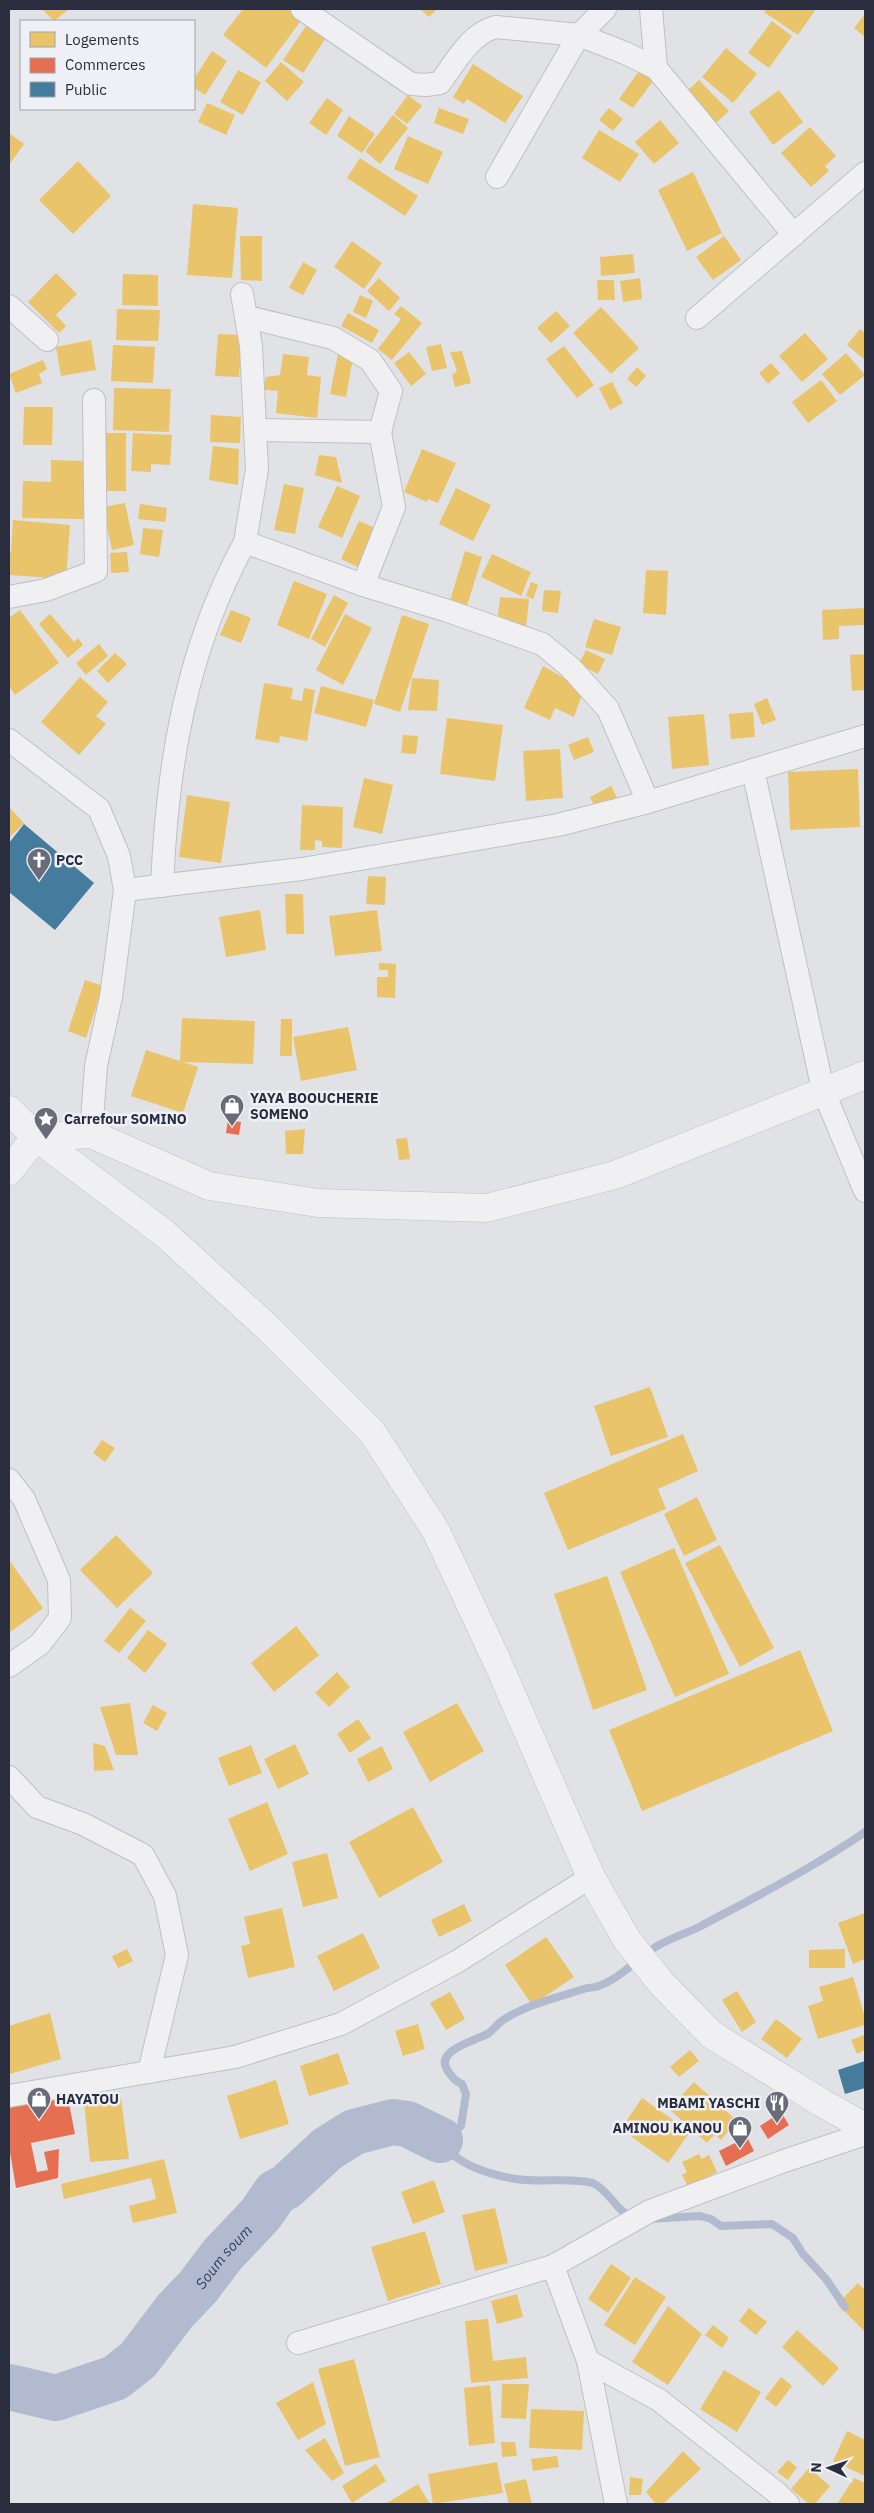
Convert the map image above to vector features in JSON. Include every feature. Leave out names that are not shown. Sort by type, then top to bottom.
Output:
[{"type":"street","points":[[302,9],[411,84],[426,85],[440,83],[477,35],[486,29],[496,27],[579,35],[625,53],[656,68],[794,236]]},
{"type":"street","points":[[497,177],[579,35],[605,9]]},
{"type":"street","points":[[651,9],[656,68]]},
{"type":"street","points":[[697,318],[865,173]]},
{"type":"street","points":[[162,886],[164,826],[176,733],[203,631],[226,576],[245,542],[257,470],[248,318],[242,294]]},
{"type":"street","points":[[9,306],[47,340]]},
{"type":"street","points":[[248,318],[333,338],[370,360],[391,391],[380,432],[394,507],[363,585]]},
{"type":"street","points":[[9,596],[46,590],[96,571],[94,400]]},
{"type":"street","points":[[255,430],[380,432]]},
{"type":"street","points":[[245,542],[363,585],[448,611],[542,644],[570,667],[608,709],[648,802]]},
{"type":"street","points":[[125,890],[302,869],[558,825],[648,802],[865,736]]},
{"type":"street","points":[[9,740],[99,809],[119,856],[125,890],[111,997],[96,1066],[91,1134]]},
{"type":"street","points":[[753,770],[823,1090],[865,1191]]},
{"type":"street","points":[[9,1171],[36,1137],[91,1134],[209,1186],[318,1202],[487,1208],[615,1175],[823,1090],[865,1075]]},
{"type":"street","points":[[9,1110],[36,1137],[165,1234],[269,1329],[372,1432],[436,1531],[497,1661],[591,1877],[627,1940],[662,1984],[712,2035],[822,2103],[865,2127]]},
{"type":"street","points":[[9,1480],[24,1499],[59,1580],[60,1618],[40,1644],[9,1666]]},
{"type":"street","points":[[9,1777],[37,1806],[83,1824],[143,1855],[165,1896],[176,1955],[149,2072]]},
{"type":"street","points":[[9,2096],[235,2057],[341,2024],[458,1961],[591,1877]]},
{"type":"street","points":[[298,2343],[552,2266],[650,2211],[784,2161],[865,2134]]},
{"type":"street","points":[[552,2266],[588,2361],[616,2504]]},
{"type":"street","points":[[588,2361],[659,2400],[777,2493],[788,2504]]},
{"type":"building: Logements","points":[[42,9],[69,9],[55,20]]},
{"type":"building: Logements","points":[[243,9],[291,9],[303,18],[266,68],[223,35]]},
{"type":"building: Logements","points":[[420,9],[437,9],[429,17]]},
{"type":"building: Logements","points":[[766,9],[816,9],[798,35],[764,12]]},
{"type":"building: Logements","points":[[865,14],[865,37],[854,28]]},
{"type":"building: Logements","points":[[772,21],[792,36],[769,68],[748,53]]},
{"type":"building: Logements","points":[[308,23],[327,36],[303,73],[283,60]]},
{"type":"building: Logements","points":[[726,48],[757,74],[733,103],[702,77]]},
{"type":"building: Logements","points":[[212,51],[227,61],[205,95],[195,89],[195,77]]},
{"type":"building: Logements","points":[[281,62],[304,82],[287,101],[265,81]]},
{"type":"building: Logements","points":[[473,64],[523,96],[505,123],[467,99],[464,104],[453,97]]},
{"type":"building: Logements","points":[[238,70],[261,82],[243,115],[220,102]]},
{"type":"building: Logements","points":[[639,71],[653,81],[633,108],[619,99]]},
{"type":"building: Logements","points":[[699,80],[729,111],[716,123],[687,91]]},
{"type":"building: Logements","points":[[779,90],[803,122],[773,145],[749,112]]},
{"type":"building: Logements","points":[[408,95],[422,106],[407,124],[394,114]]},
{"type":"building: Logements","points":[[327,98],[343,110],[326,135],[309,123]]},
{"type":"building: Logements","points":[[207,103],[235,115],[226,135],[198,122]]},
{"type":"building: Logements","points":[[439,108],[469,119],[463,134],[434,123]]},
{"type":"building: Logements","points":[[609,108],[623,119],[613,131],[599,120]]},
{"type":"building: Logements","points":[[393,115],[408,128],[380,164],[365,151]]},
{"type":"building: Logements","points":[[349,116],[375,134],[362,153],[337,136]]},
{"type":"building: Logements","points":[[660,120],[679,143],[654,164],[635,142]]},
{"type":"building: Logements","points":[[810,127],[836,156],[825,166],[829,171],[811,187],[781,153]]},
{"type":"building: Logements","points":[[599,130],[639,154],[620,182],[582,158]]},
{"type":"building: Logements","points":[[9,133],[24,144],[9,165]]},
{"type":"building: Logements","points":[[408,136],[443,152],[428,184],[394,169]]},
{"type":"building: Logements","points":[[360,158],[418,196],[405,216],[347,178]]},
{"type":"building: Logements","points":[[78,161],[111,196],[73,234],[39,200]]},
{"type":"building: Logements","points":[[693,172],[722,233],[687,251],[658,190]]},
{"type":"building: Logements","points":[[193,204],[238,208],[232,278],[187,275]]},
{"type":"building: Logements","points":[[240,236],[262,236],[262,281],[241,280]]},
{"type":"building: Logements","points":[[724,236],[741,260],[713,280],[696,257]]},
{"type":"building: Logements","points":[[352,241],[382,263],[364,289],[334,267]]},
{"type":"building: Logements","points":[[633,254],[635,273],[601,276],[600,257]]},
{"type":"building: Logements","points":[[303,262],[317,270],[303,295],[289,288]]},
{"type":"building: Logements","points":[[56,273],[77,294],[56,315],[66,326],[59,333],[28,302]]},
{"type":"building: Logements","points":[[123,274],[158,275],[158,306],[122,305]]},
{"type":"building: Logements","points":[[379,278],[400,298],[389,311],[367,291]]},
{"type":"building: Logements","points":[[640,278],[642,299],[623,302],[620,281]]},
{"type":"building: Logements","points":[[597,280],[614,280],[615,300],[598,300]]},
{"type":"building: Logements","points":[[360,295],[373,301],[366,318],[353,312]]},
{"type":"building: Logements","points":[[401,306],[422,323],[392,360],[378,349],[401,319],[394,314]]},
{"type":"building: Logements","points":[[601,307],[639,348],[611,374],[573,333]]},
{"type":"building: Logements","points":[[117,309],[160,310],[158,341],[116,340]]},
{"type":"building: Logements","points":[[556,311],[570,326],[551,343],[537,328]]},
{"type":"building: Logements","points":[[348,313],[379,330],[372,343],[341,326]]},
{"type":"building: Logements","points":[[860,329],[865,333],[865,360],[847,345]]},
{"type":"building: Logements","points":[[805,333],[828,359],[802,382],[779,356]]},
{"type":"building: Logements","points":[[218,334],[242,335],[239,377],[215,376]]},
{"type":"building: Logements","points":[[91,340],[96,370],[61,376],[56,347]]},
{"type":"building: Logements","points":[[441,344],[447,368],[432,371],[426,347]]},
{"type":"building: Logements","points":[[113,345],[155,347],[153,383],[111,381]]},
{"type":"building: Logements","points":[[564,346],[594,385],[577,398],[546,359]]},
{"type":"building: Logements","points":[[339,349],[354,352],[346,397],[330,394]]},
{"type":"building: Logements","points":[[462,351],[471,383],[455,387],[452,375],[457,371],[450,352]]},
{"type":"building: Logements","points":[[409,352],[426,374],[411,386],[394,363]]},
{"type":"building: Logements","points":[[846,353],[865,375],[840,395],[822,374]]},
{"type":"building: Logements","points":[[283,354],[309,357],[307,375],[321,377],[317,418],[276,413],[278,391],[264,390],[266,377],[280,375]]},
{"type":"building: Logements","points":[[43,360],[47,369],[39,374],[42,383],[16,393],[9,374]]},
{"type":"building: Logements","points":[[771,363],[780,373],[768,384],[759,373]]},
{"type":"building: Logements","points":[[637,367],[646,376],[636,387],[627,379]]},
{"type":"building: Logements","points":[[821,380],[837,401],[808,423],[792,402]]},
{"type":"building: Logements","points":[[612,382],[623,403],[610,410],[599,388]]},
{"type":"building: Logements","points":[[114,388],[171,389],[169,432],[113,430]]},
{"type":"building: Logements","points":[[24,407],[53,407],[52,445],[23,445]]},
{"type":"building: Logements","points":[[211,415],[241,417],[240,443],[210,442]]},
{"type":"building: Logements","points":[[102,433],[126,433],[126,491],[102,491]]},
{"type":"building: Logements","points":[[133,433],[172,435],[170,465],[151,464],[151,472],[131,471]]},
{"type":"building: Logements","points":[[213,446],[239,449],[238,485],[209,480]]},
{"type":"building: Logements","points":[[422,449],[456,463],[438,503],[428,499],[427,502],[404,492]]},
{"type":"building: Logements","points":[[319,455],[336,457],[342,483],[315,475]]},
{"type":"building: Logements","points":[[51,460],[85,461],[84,519],[22,518],[23,481],[51,482]]},
{"type":"building: Logements","points":[[284,484],[304,488],[295,534],[274,530]]},
{"type":"building: Logements","points":[[337,486],[360,496],[342,538],[318,527]]},
{"type":"building: Logements","points":[[456,488],[491,505],[473,541],[439,524]]},
{"type":"building: Logements","points":[[125,503],[134,545],[112,550],[103,507]]},
{"type":"building: Logements","points":[[140,504],[167,508],[165,522],[138,519]]},
{"type":"building: Logements","points":[[13,520],[70,525],[66,579],[9,575],[9,552],[11,552]]},
{"type":"building: Logements","points":[[359,521],[375,528],[358,567],[341,559]]},
{"type":"building: Logements","points":[[143,528],[163,530],[159,557],[140,554]]},
{"type":"building: Logements","points":[[465,551],[482,557],[466,609],[449,604]]},
{"type":"building: Logements","points":[[127,552],[129,572],[111,573],[110,553]]},
{"type":"building: Logements","points":[[492,554],[531,572],[521,596],[481,577]]},
{"type":"building: Logements","points":[[646,570],[668,571],[666,615],[643,613]]},
{"type":"building: Logements","points":[[294,581],[327,594],[309,639],[277,625]]},
{"type":"building: Logements","points":[[531,582],[538,585],[533,599],[526,596]]},
{"type":"building: Logements","points":[[544,590],[561,591],[558,613],[542,611]]},
{"type":"building: Logements","points":[[334,595],[348,603],[325,647],[311,639]]},
{"type":"building: Logements","points":[[500,597],[529,599],[526,628],[497,624]]},
{"type":"building: Logements","points":[[865,608],[865,625],[839,626],[839,639],[823,640],[822,610]]},
{"type":"building: Logements","points":[[20,610],[59,663],[15,695],[9,686],[9,618]]},
{"type":"building: Logements","points":[[231,610],[251,618],[241,643],[220,635]]},
{"type":"building: Logements","points":[[50,614],[74,642],[78,638],[83,645],[68,658],[39,624]]},
{"type":"building: Logements","points":[[345,614],[372,628],[343,685],[316,670]]},
{"type":"building: Logements","points":[[402,615],[429,624],[400,712],[374,704]]},
{"type":"building: Logements","points":[[594,619],[621,627],[612,655],[585,647]]},
{"type":"building: Logements","points":[[99,644],[108,656],[86,675],[76,663]]},
{"type":"building: Logements","points":[[586,650],[605,659],[598,674],[579,664]]},
{"type":"building: Logements","points":[[115,653],[127,664],[108,683],[97,671]]},
{"type":"building: Logements","points":[[865,654],[865,690],[852,691],[850,655]]},
{"type":"building: Logements","points":[[543,666],[584,689],[574,717],[555,708],[550,720],[524,708]]},
{"type":"building: Logements","points":[[80,677],[108,702],[96,716],[106,724],[79,755],[41,722]]},
{"type":"building: Logements","points":[[412,678],[439,680],[437,711],[408,710]]},
{"type":"building: Logements","points":[[264,683],[293,688],[291,699],[302,701],[304,688],[315,690],[307,741],[280,736],[279,743],[255,739]]},
{"type":"building: Logements","points":[[321,686],[374,700],[366,727],[314,713]]},
{"type":"building: Logements","points":[[767,698],[776,720],[762,725],[754,704]]},
{"type":"building: Logements","points":[[753,712],[755,737],[731,739],[729,714]]},
{"type":"building: Logements","points":[[704,714],[709,765],[672,769],[668,717]]},
{"type":"building: Logements","points":[[447,718],[503,725],[495,781],[440,774]]},
{"type":"building: Logements","points":[[403,735],[418,736],[416,754],[401,753]]},
{"type":"building: Logements","points":[[588,737],[594,752],[574,760],[568,745]]},
{"type":"building: Logements","points":[[560,749],[563,798],[526,801],[523,751]]},
{"type":"building: Logements","points":[[858,769],[860,827],[790,830],[788,772]]},
{"type":"building: Logements","points":[[364,778],[393,785],[382,834],[353,827]]},
{"type":"building: Logements","points":[[611,786],[619,801],[598,812],[590,797]]},
{"type":"building: Logements","points":[[187,795],[230,802],[221,863],[179,857]]},
{"type":"building: Logements","points":[[302,805],[343,807],[342,848],[322,847],[322,841],[315,840],[315,850],[300,850]]},
{"type":"building: Logements","points":[[9,807],[24,823],[9,838]]},
{"type":"building: Logements","points":[[368,876],[386,877],[385,905],[366,904]]},
{"type":"building: Logements","points":[[285,894],[303,894],[304,934],[286,934]]},
{"type":"building: Logements","points":[[260,910],[266,950],[226,957],[219,917]]},
{"type":"building: Logements","points":[[377,910],[382,951],[335,956],[329,916]]},
{"type":"building: Logements","points":[[379,963],[396,964],[395,998],[377,997],[377,977],[388,977],[388,970],[379,970]]},
{"type":"building: Logements","points":[[85,980],[103,986],[86,1038],[68,1031]]},
{"type":"building: Logements","points":[[182,1018],[255,1021],[253,1064],[183,1062],[198,1067],[183,1113],[131,1096],[146,1050],[180,1061]]},
{"type":"building: Logements","points":[[281,1019],[292,1019],[292,1056],[280,1056]]},
{"type":"building: Logements","points":[[348,1027],[357,1070],[301,1081],[293,1037]]},
{"type":"building: Logements","points":[[305,1129],[303,1154],[286,1154],[285,1131]]},
{"type":"building: Logements","points":[[407,1138],[410,1159],[399,1160],[396,1139]]},
{"type":"building: Logements","points":[[650,1387],[668,1437],[611,1456],[594,1406]]},
{"type":"building: Logements","points":[[683,1434],[698,1471],[658,1489],[666,1509],[568,1550],[544,1493]]},
{"type":"building: Logements","points":[[102,1440],[115,1448],[105,1462],[93,1453]]},
{"type":"building: Logements","points":[[697,1497],[717,1540],[684,1556],[664,1514]]},
{"type":"building: Logements","points":[[116,1535],[153,1573],[117,1608],[80,1570]]},
{"type":"building: Logements","points":[[720,1545],[774,1648],[740,1667],[685,1563]]},
{"type":"building: Logements","points":[[674,1548],[729,1674],[675,1697],[620,1572]]},
{"type":"building: Logements","points":[[9,1560],[43,1608],[9,1633]]},
{"type":"building: Logements","points":[[607,1576],[647,1690],[593,1710],[554,1594]]},
{"type":"building: Logements","points":[[130,1608],[146,1621],[119,1653],[104,1641]]},
{"type":"building: Logements","points":[[296,1626],[319,1655],[274,1692],[251,1663]]},
{"type":"building: Logements","points":[[148,1630],[167,1644],[145,1673],[127,1658]]},
{"type":"building: Logements","points":[[800,1650],[833,1731],[642,1811],[609,1730]]},
{"type":"building: Logements","points":[[337,1672],[350,1687],[329,1707],[315,1693]]},
{"type":"building: Logements","points":[[130,1703],[138,1755],[116,1755],[100,1707]]},
{"type":"building: Logements","points":[[457,1703],[484,1751],[430,1782],[403,1732]]},
{"type":"building: Logements","points":[[153,1705],[167,1713],[157,1731],[143,1723]]},
{"type":"building: Logements","points":[[358,1719],[371,1738],[350,1753],[337,1734]]},
{"type":"building: Logements","points":[[93,1743],[105,1746],[114,1770],[94,1771]]},
{"type":"building: Logements","points":[[295,1744],[309,1774],[278,1789],[264,1759]]},
{"type":"building: Logements","points":[[251,1745],[262,1773],[229,1786],[218,1758]]},
{"type":"building: Logements","points":[[382,1746],[393,1769],[368,1782],[357,1759]]},
{"type":"building: Logements","points":[[267,1802],[288,1854],[250,1871],[228,1819]]},
{"type":"building: Logements","points":[[413,1807],[443,1862],[379,1898],[349,1842]]},
{"type":"building: Logements","points":[[327,1853],[338,1898],[303,1907],[292,1862]]},
{"type":"building: Logements","points":[[464,1904],[472,1921],[439,1937],[431,1920]]},
{"type":"building: Logements","points":[[282,1908],[295,1967],[248,1978],[241,1946],[250,1944],[244,1917]]},
{"type":"building: Logements","points":[[865,1913],[865,1959],[853,1964],[838,1923]]},
{"type":"building: Logements","points":[[363,1933],[380,1968],[334,1991],[317,1956]]},
{"type":"building: Logements","points":[[546,1937],[574,1977],[532,2005],[505,1965]]},
{"type":"building: Logements","points":[[127,1949],[133,1961],[118,1968],[112,1956]]},
{"type":"building: Logements","points":[[845,1949],[845,1968],[809,1968],[809,1950]]},
{"type":"building: Logements","points":[[853,1977],[865,2017],[865,2025],[818,2039],[808,2006],[823,2001],[819,1987]]},
{"type":"building: Logements","points":[[737,1991],[756,2022],[742,2032],[722,2000]]},
{"type":"building: Logements","points":[[450,1992],[465,2019],[446,2030],[430,2003]]},
{"type":"building: Logements","points":[[50,2013],[61,2059],[10,2074],[9,2026]]},
{"type":"building: Logements","points":[[776,2019],[802,2039],[787,2058],[761,2039]]},
{"type":"building: Logements","points":[[418,2024],[425,2049],[403,2056],[395,2031]]},
{"type":"building: Logements","points":[[864,2035],[865,2050],[857,2054],[851,2040]]},
{"type":"building: Logements","points":[[690,2050],[699,2061],[679,2077],[670,2067]]},
{"type":"building: Logements","points":[[338,2053],[349,2084],[309,2096],[300,2066]]},
{"type":"building: Logements","points":[[276,2080],[289,2124],[240,2139],[227,2096]]},
{"type":"building: Logements","points":[[694,2082],[737,2121],[721,2140],[715,2134],[707,2143],[669,2109]]},
{"type":"building: Logements","points":[[120,2091],[129,2159],[90,2162],[84,2101]]},
{"type":"building: Logements","points":[[642,2098],[690,2132],[668,2163],[621,2129]]},
{"type":"building: Logements","points":[[699,2154],[702,2159],[709,2155],[717,2172],[688,2187],[682,2175],[687,2172],[682,2162]]},
{"type":"building: Logements","points":[[164,2159],[177,2213],[133,2223],[129,2206],[156,2199],[151,2178],[64,2199],[61,2184]]},
{"type":"building: Logements","points":[[434,2180],[445,2212],[413,2224],[401,2192]]},
{"type":"building: Logements","points":[[495,2208],[508,2263],[475,2271],[462,2215]]},
{"type":"building: Logements","points":[[425,2231],[441,2284],[388,2301],[371,2247]]},
{"type":"building: Logements","points":[[611,2264],[631,2278],[608,2313],[588,2299]]},
{"type":"building: Logements","points":[[635,2277],[666,2297],[635,2345],[604,2325]]},
{"type":"building: Logements","points":[[858,2283],[865,2290],[865,2332],[837,2304]]},
{"type":"building: Logements","points":[[517,2294],[523,2317],[497,2324],[491,2301]]},
{"type":"building: Logements","points":[[668,2306],[702,2334],[668,2385],[632,2362]]},
{"type":"building: Logements","points":[[749,2308],[767,2322],[756,2335],[739,2321]]},
{"type":"building: Logements","points":[[488,2319],[493,2361],[526,2357],[528,2378],[471,2383],[465,2321]]},
{"type":"building: Logements","points":[[713,2325],[729,2338],[722,2348],[705,2335]]},
{"type":"building: Logements","points":[[797,2330],[839,2368],[823,2386],[782,2347]]},
{"type":"building: Logements","points":[[354,2359],[380,2457],[345,2466],[318,2369]]},
{"type":"building: Logements","points":[[724,2370],[761,2392],[737,2432],[700,2409]]},
{"type":"building: Logements","points":[[781,2377],[792,2386],[776,2407],[765,2398]]},
{"type":"building: Logements","points":[[313,2382],[326,2424],[298,2440],[276,2403]]},
{"type":"building: Logements","points":[[502,2384],[529,2384],[526,2419],[501,2418]]},
{"type":"building: Logements","points":[[490,2385],[495,2443],[469,2446],[464,2388]]},
{"type":"building: Logements","points":[[531,2409],[584,2411],[582,2450],[529,2448]]},
{"type":"building: Logements","points":[[847,2431],[865,2440],[865,2476],[833,2461]]},
{"type":"building: Logements","points":[[325,2438],[344,2473],[332,2481],[305,2450]]},
{"type":"building: Logements","points":[[501,2442],[515,2442],[517,2456],[502,2457]]},
{"type":"building: Logements","points":[[683,2451],[701,2469],[663,2504],[656,2504],[646,2492]]},
{"type":"building: Logements","points":[[557,2456],[559,2467],[533,2471],[531,2459]]},
{"type":"building: Logements","points":[[788,2460],[797,2467],[788,2480],[777,2472]]},
{"type":"building: Logements","points":[[497,2462],[503,2493],[433,2504],[428,2474]]},
{"type":"building: Logements","points":[[376,2464],[386,2481],[352,2503],[342,2486]]},
{"type":"building: Logements","points":[[809,2468],[830,2486],[815,2504],[809,2504],[791,2489]]},
{"type":"building: Logements","points":[[630,2477],[643,2479],[641,2495],[629,2495]]},
{"type":"building: Logements","points":[[854,2478],[865,2483],[865,2504],[837,2504]]},
{"type":"building: Logements","points":[[526,2479],[532,2504],[509,2504],[504,2484]]},
{"type":"building: Logements","points":[[418,2484],[430,2504],[387,2503]]},
{"type":"building: Commerces","points":[[228,1120],[241,1122],[239,1135],[226,1133]]},
{"type":"building: Commerces","points":[[67,2093],[75,2134],[31,2143],[37,2172],[48,2170],[44,2152],[59,2149],[58,2178],[16,2188],[9,2146],[9,2103]]},
{"type":"building: Commerces","points":[[781,2112],[789,2125],[768,2139],[760,2126]]},
{"type":"building: Commerces","points":[[747,2137],[754,2151],[726,2166],[719,2151]]},
{"type":"building: Public","points":[[24,824],[94,883],[55,930],[9,892],[9,843]]},
{"type":"building: Public","points":[[865,2061],[865,2088],[845,2094],[838,2070]]},
{"type":"waterway","points":[[633,2217],[622,2210],[604,2191],[593,2183],[574,2180],[526,2180],[506,2177],[473,2167],[454,2156],[440,2140],[461,2126],[466,2094],[462,2084],[457,2082],[448,2071],[445,2064],[446,2057],[458,2047],[489,2033],[501,2021],[513,2014],[533,2005],[604,1984],[659,1945],[699,1927],[784,1882],[865,1832]]},
{"type":"waterway","name":"Soum soum","points":[[9,2387],[56,2398],[115,2378],[138,2360],[175,2311],[198,2287],[223,2254],[260,2215],[276,2192],[286,2187],[327,2149],[354,2132],[393,2122],[407,2124],[440,2140]]},
{"type":"waterway","points":[[649,2219],[700,2216],[711,2219],[721,2226],[772,2224],[793,2238],[803,2254],[826,2279],[845,2307]]},
{"type":"place","name":"PCC","points":[[39,881]]},
{"type":"place","name":"YAYA BOOUCHERIE SOMENO","points":[[232,1127]]},
{"type":"place","name":"Carrefour SOMINO","points":[[46,1140]]},
{"type":"place","name":"HAYATOU","points":[[39,2120]]},
{"type":"place","name":"MBAMI YASCHI","points":[[777,2124]]},
{"type":"place","name":"AMINOU KANOU","points":[[740,2149]]}]
